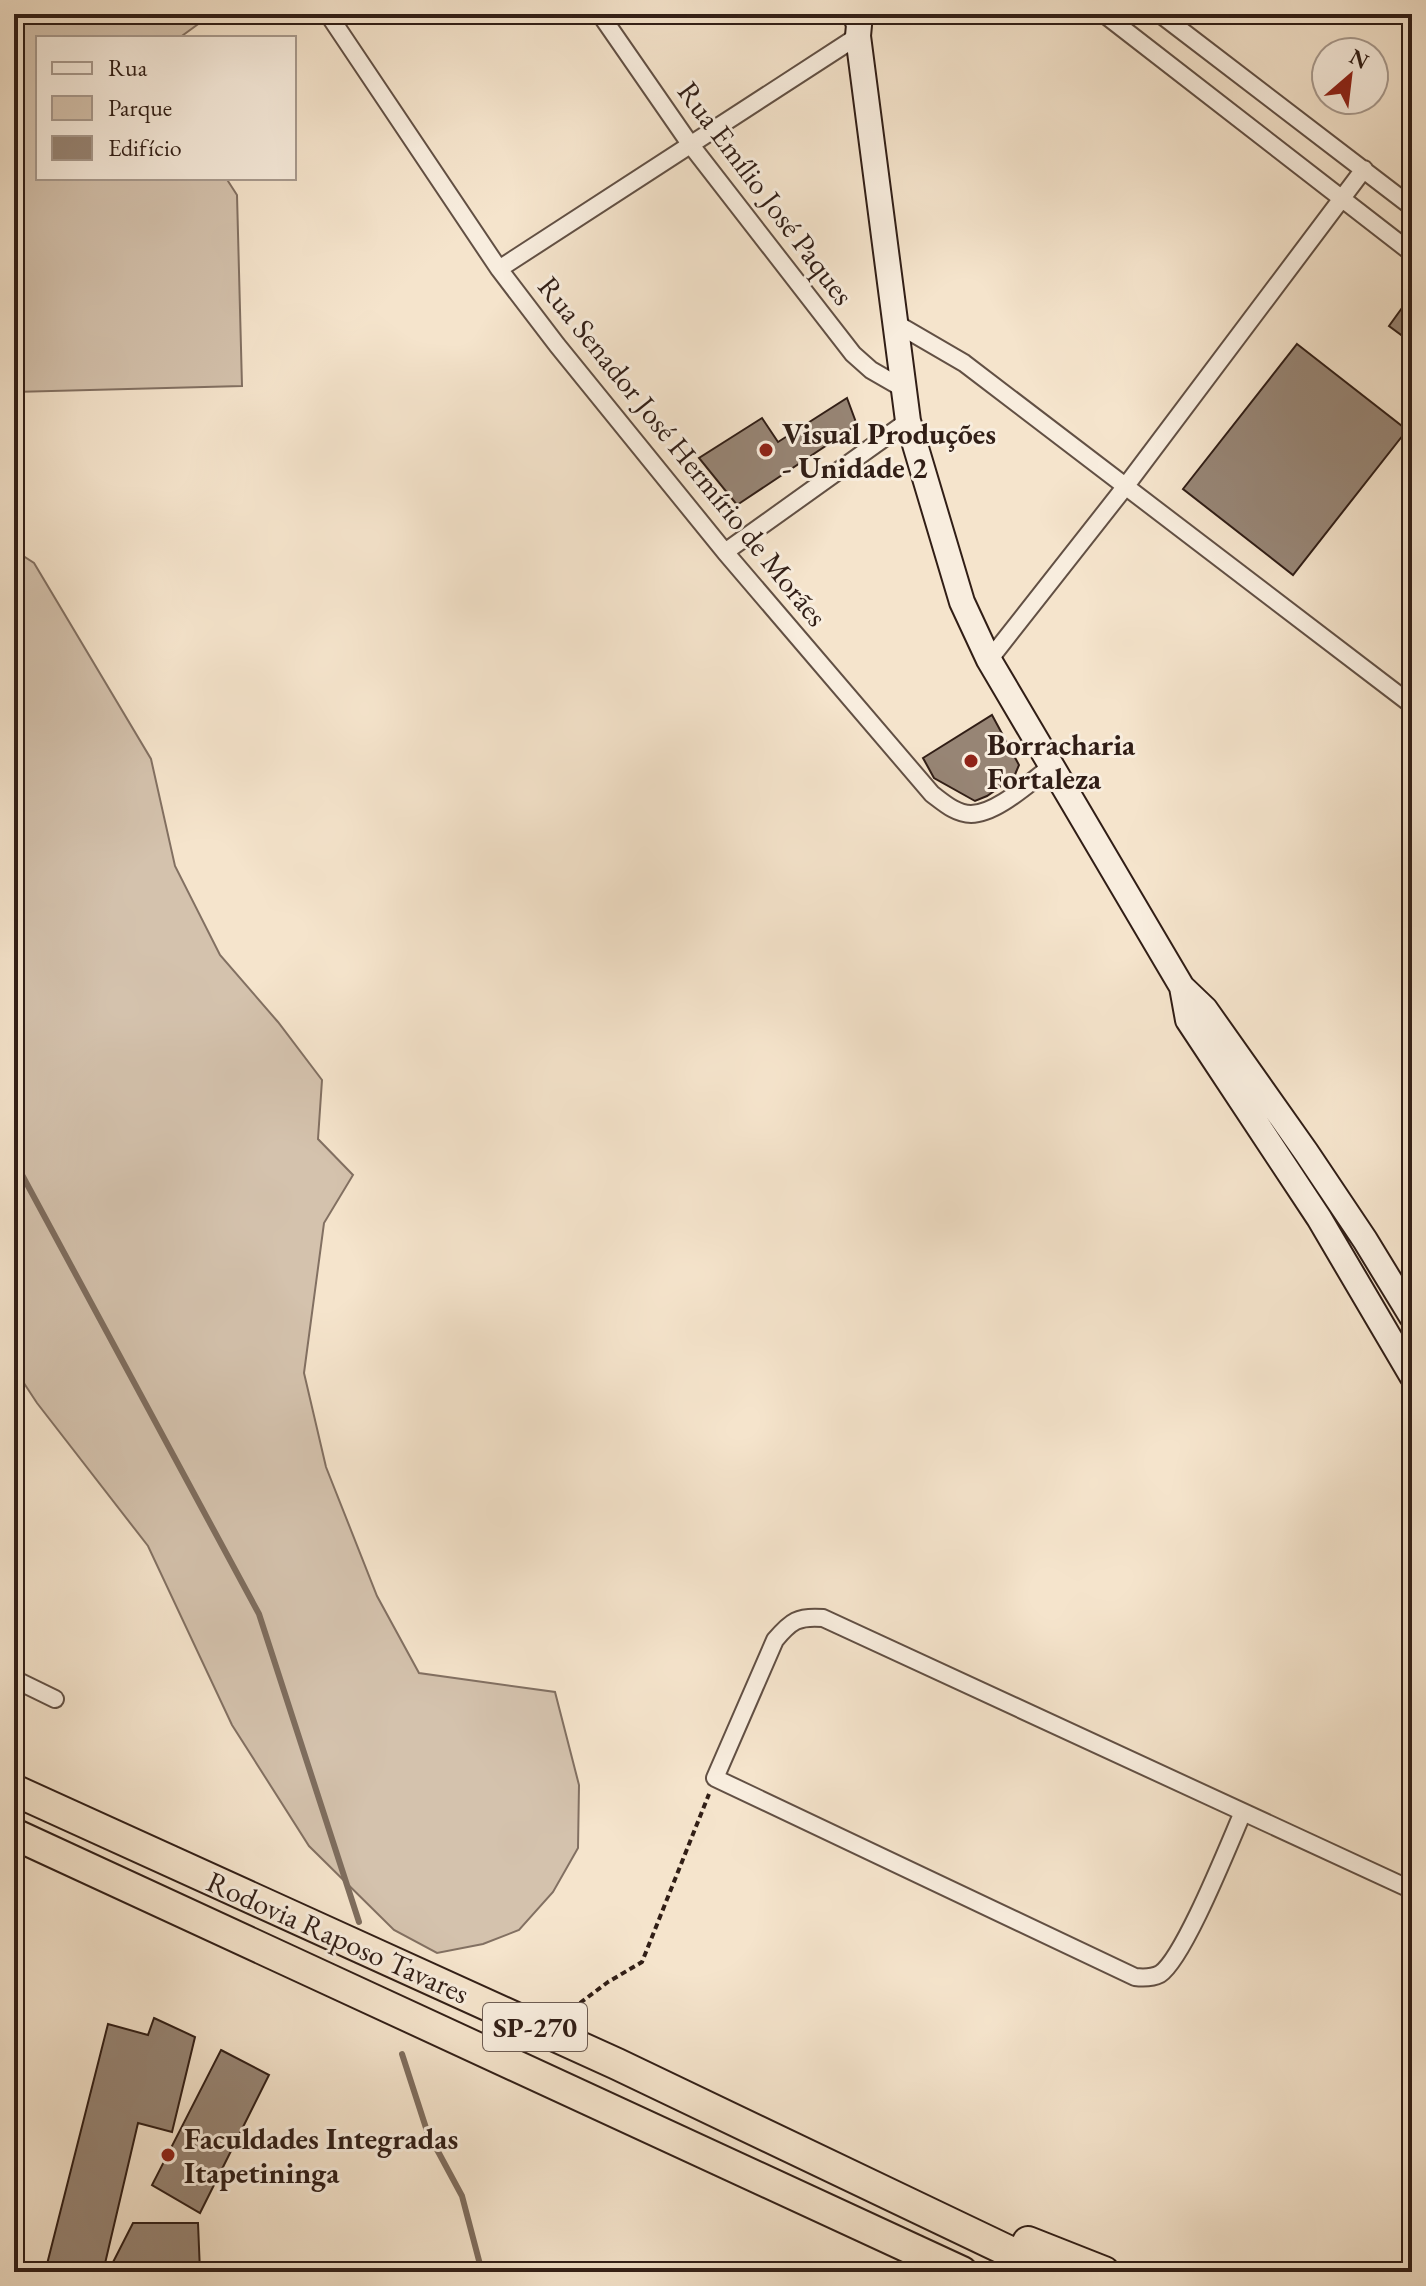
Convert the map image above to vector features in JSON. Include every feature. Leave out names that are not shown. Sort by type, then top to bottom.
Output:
[{"type":"highway","name":"Rodovia Raposo Tavares","points":[[14,1790],[528,2023],[1052,2272]]},
{"type":"highway","name":"Rodovia Raposo Tavares","points":[[14,1834],[962,2272]]},
{"type":"highway","points":[[889,2194],[1041,2246],[1104,2272]]},
{"type":"main road","points":[[856,25],[908,421],[962,602],[989,660],[1182,987],[1205,1009],[1297,1139],[1412,1317]]},
{"type":"main road","points":[[1182,987],[1188,1020],[1319,1218],[1412,1376]]},
{"type":"street","name":"Rua Senador José Hermírio de Morães","points":[[328,14],[499,269],[557,345],[725,552],[932,794],[952,809],[970,814],[991,810],[1052,766]]},
{"type":"street","name":"Rua Emílio José Paques","points":[[600,14],[690,144],[853,354],[871,370],[904,389]]},
{"type":"street","points":[[1104,14],[1412,253]]},
{"type":"street","points":[[1160,14],[1412,207]]},
{"type":"street","points":[[499,269],[690,144],[856,25]]},
{"type":"street","points":[[989,660],[1125,487],[1364,169]]},
{"type":"street","points":[[897,324],[964,363],[1412,705]]},
{"type":"street","points":[[725,552],[908,421]]},
{"type":"street","points":[[1243,1812],[1186,1937],[1160,1974],[1148,1978],[1135,1977],[715,1778],[775,1640],[788,1625],[804,1616],[823,1618],[1412,1890]]},
{"type":"street","points":[[14,1679],[55,1699]]},
{"type":"path","points":[[528,2023],[560,2018],[608,1982],[642,1962],[715,1778]]},
{"type":"green space","points":[[14,14],[212,14],[182,36],[36,36],[36,180],[227,180],[237,195],[242,386],[14,392]]},
{"type":"green space","points":[[14,550],[34,563],[151,759],[175,866],[220,955],[278,1022],[322,1080],[318,1139],[353,1175],[324,1223],[304,1373],[326,1467],[377,1596],[419,1673],[555,1692],[579,1785],[578,1848],[553,1892],[519,1930],[483,1944],[437,1953],[394,1930],[309,1846],[232,1725],[148,1546],[37,1403],[14,1368]]},
{"type":"building","points":[[1412,294],[1412,343],[1389,326]]},
{"type":"building","points":[[1297,344],[1407,430],[1293,575],[1183,489]]},
{"type":"building","name":"Visual Produções - Unidade 2","points":[[847,398],[857,425],[737,505],[699,458],[762,418],[778,442]]},
{"type":"building","name":"Borracharia Fortaleza","points":[[992,715],[1019,765],[1014,777],[975,801],[934,778],[923,758]]},
{"type":"building","points":[[154,2018],[195,2037],[172,2132],[138,2123],[103,2272],[45,2272],[108,2024],[148,2035]]},
{"type":"building","points":[[221,2050],[269,2075],[200,2213],[152,2185]]},
{"type":"building","points":[[133,2223],[198,2223],[200,2272],[108,2272]]},
{"type":"waterway","points":[[14,1160],[259,1614],[359,1922]]},
{"type":"waterway","points":[[402,2054],[427,2131],[462,2196],[482,2272]]},
{"type":"place","name":"Visual Produções - Unidade 2","points":[[766,450]]},
{"type":"place","name":"Borracharia Fortaleza","points":[[971,761]]},
{"type":"place","name":"Faculdades Integradas Itapetininga","points":[[168,2155]]}]
